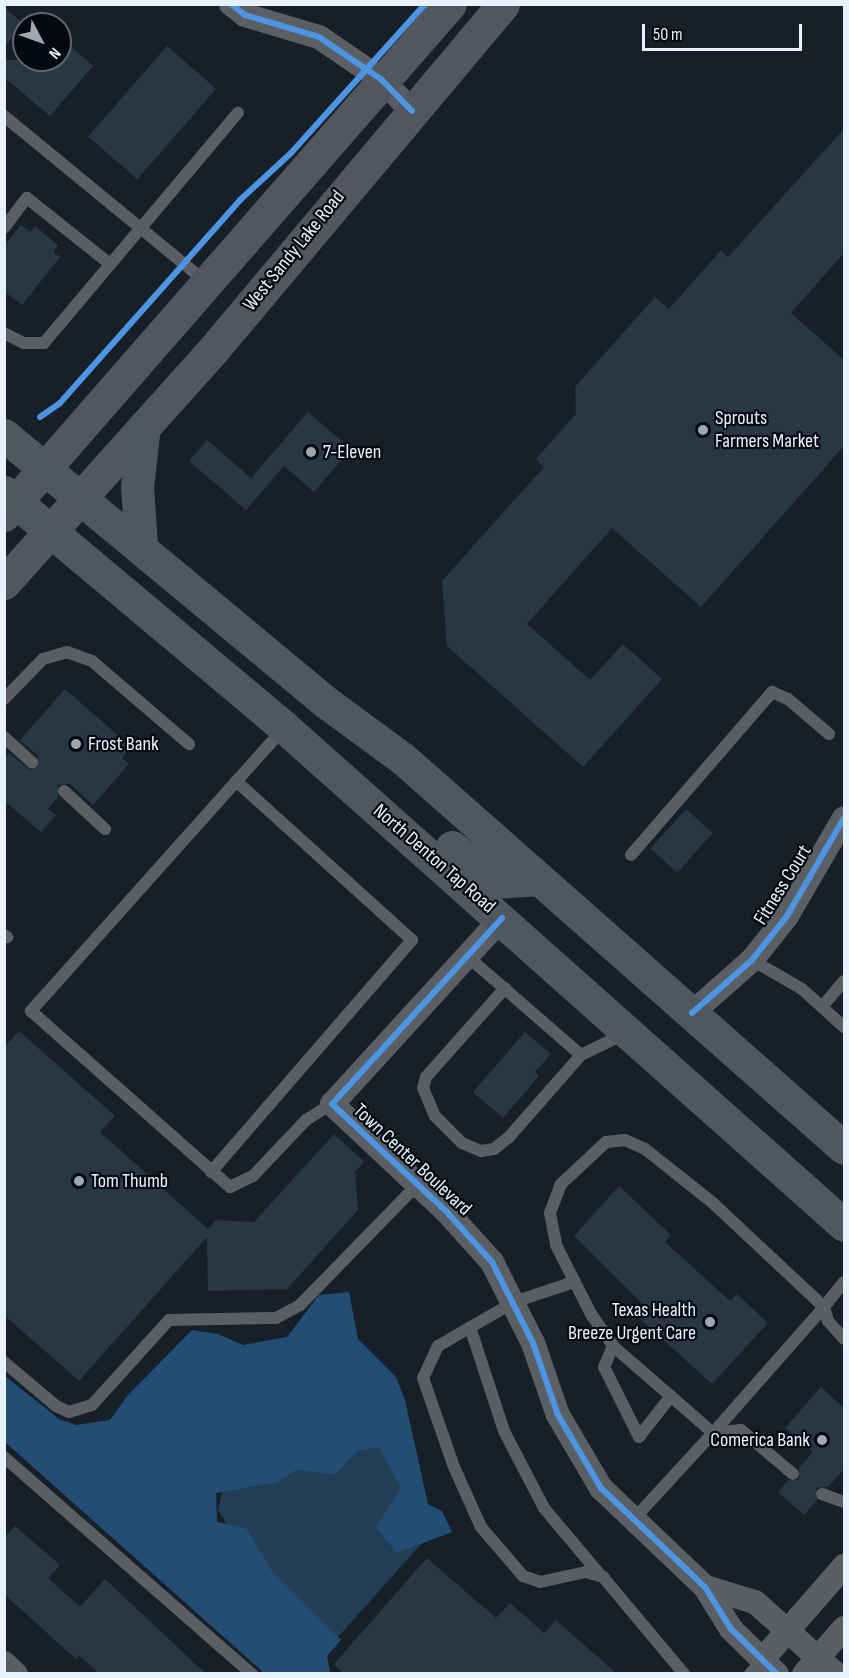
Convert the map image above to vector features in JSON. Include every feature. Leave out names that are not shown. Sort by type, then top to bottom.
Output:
[{"type":"main road","points":[[9,503],[46,468],[450,4]]},
{"type":"main road","name":"West Sandy Lake Road","points":[[4,583],[213,350],[502,4]]},
{"type":"main road","points":[[141,545],[136,487],[144,426]]},
{"type":"main road","points":[[4,435],[82,494],[327,703],[402,758],[844,1148]]},
{"type":"main road","name":"North Denton Tap Road","points":[[9,503],[52,528],[284,727],[502,918],[627,1033],[844,1225]]},
{"type":"main road","points":[[354,788],[411,814],[496,882],[539,879]]},
{"type":"main road","points":[[502,918],[519,906],[544,907],[622,972],[682,1004]]},
{"type":"street","points":[[231,4],[245,15],[319,37],[382,80],[412,111]]},
{"type":"street","name":"Fitness Court","points":[[682,1004],[752,960],[787,916],[844,818]]},
{"type":"street","name":"Town Center Boulevard","points":[[502,918],[332,1104],[418,1184],[492,1262],[514,1302],[558,1415],[601,1488],[705,1587],[731,1629],[763,1669]]},
{"type":"street","points":[[763,1669],[788,1631],[844,1566]]},
{"type":"street","name":"Town Center Boulevard","points":[[705,1587],[755,1602],[788,1631],[811,1666],[836,1674]]},
{"type":"street","points":[[811,1666],[844,1628]]},
{"type":"street","points":[[4,1664],[16,1674]]},
{"type":"lane","points":[[4,333],[24,343],[44,343],[139,227],[238,113]]},
{"type":"lane","points":[[4,116],[206,282]]},
{"type":"lane","points":[[4,228],[9,216],[27,198],[110,264]]},
{"type":"lane","points":[[4,699],[43,659],[67,652],[92,661],[189,744]]},
{"type":"lane","points":[[630,855],[772,692],[788,699],[829,734]]},
{"type":"lane","points":[[284,727],[31,1011],[230,1187],[253,1176],[306,1120],[332,1104]]},
{"type":"lane","points":[[4,737],[32,762]]},
{"type":"lane","points":[[212,1172],[412,940],[236,781]]},
{"type":"lane","points":[[63,791],[105,829]]},
{"type":"lane","points":[[467,956],[581,1055]]},
{"type":"lane","points":[[752,960],[801,988],[844,1027]]},
{"type":"lane","points":[[822,1007],[844,981]]},
{"type":"lane","points":[[505,988],[426,1077],[423,1088],[427,1106],[462,1143],[481,1151],[494,1149],[581,1055],[627,1033]]},
{"type":"lane","points":[[793,1474],[741,1430],[713,1433],[614,1346],[574,1282],[556,1245],[550,1213],[561,1184],[585,1159],[606,1142],[625,1140],[645,1149],[713,1203],[824,1307],[828,1321],[844,1339]]},
{"type":"lane","points":[[4,1362],[56,1406],[69,1412],[92,1405],[169,1320],[276,1318],[300,1305],[418,1184]]},
{"type":"lane","points":[[574,1282],[514,1302],[438,1346],[423,1378],[454,1467],[481,1527],[523,1576],[540,1581],[586,1572],[601,1576]]},
{"type":"lane","points":[[633,1520],[713,1433],[844,1282]]},
{"type":"lane","points":[[470,1327],[504,1431],[544,1508],[601,1576],[621,1593],[684,1674]]},
{"type":"lane","points":[[614,1346],[604,1367],[639,1437],[671,1396]]},
{"type":"lane","points":[[4,1457],[252,1674]]},
{"type":"lane","points":[[822,1494],[844,1502]]},
{"type":"shaded area","points":[[349,1292],[358,1339],[396,1377],[405,1400],[428,1504],[442,1511],[452,1532],[397,1553],[376,1527],[401,1488],[379,1447],[357,1451],[336,1474],[296,1470],[278,1482],[216,1493],[217,1522],[246,1528],[272,1571],[341,1640],[327,1656],[330,1673],[264,1673],[5,1442],[5,1376],[59,1419],[76,1425],[110,1420],[128,1395],[192,1330],[218,1334],[243,1345],[287,1337],[319,1295]]},
{"type":"shaded area","points":[[393,1415],[431,1533],[330,1646],[273,1596],[218,1510],[227,1473]]},
{"type":"building","points":[[4,7],[12,14],[12,38],[4,47]]},
{"type":"building","points":[[167,46],[216,89],[137,179],[88,137]]},
{"type":"building","points":[[72,48],[93,66],[50,116],[4,77],[4,60],[12,60],[12,72],[72,72]]},
{"type":"building","name":"Sprouts Farmers Market","points":[[844,129],[844,253],[791,313],[844,360],[844,446],[701,607],[612,528],[527,624],[590,680],[623,644],[662,679],[583,767],[447,646],[442,581],[544,467],[536,459],[576,414],[575,387],[655,297],[669,309],[721,250],[728,257]]},
{"type":"building","points":[[21,225],[30,232],[35,226],[58,245],[53,252],[60,257],[22,305],[4,291],[4,246]]},
{"type":"building","points":[[308,412],[351,449],[314,492],[284,466],[246,510],[189,461],[207,440],[251,478]]},
{"type":"building","name":"Frost Bank","points":[[65,689],[131,747],[122,758],[129,764],[93,805],[70,784],[58,785],[58,797],[48,809],[56,815],[41,832],[4,801],[4,759],[9,753],[30,770],[38,767],[38,756],[20,740]]},
{"type":"building","points":[[686,809],[713,833],[677,872],[651,848]]},
{"type":"building","name":"Tom Thumb","points":[[19,1031],[115,1116],[100,1132],[208,1229],[216,1220],[254,1222],[334,1134],[364,1162],[355,1172],[358,1210],[287,1289],[208,1291],[207,1237],[79,1381],[4,1315],[4,1048]]},
{"type":"building","points":[[525,1032],[551,1054],[535,1072],[539,1076],[503,1118],[473,1092]]},
{"type":"building","points":[[619,1186],[671,1235],[665,1242],[730,1301],[737,1294],[768,1323],[712,1384],[638,1317],[647,1308],[574,1236]]},
{"type":"building","name":"Comerica Bank","points":[[821,1387],[844,1408],[844,1469],[828,1487],[816,1488],[817,1500],[804,1515],[778,1492],[788,1480],[799,1480],[799,1468],[813,1452],[785,1428]]},
{"type":"building","points":[[15,1526],[60,1565],[48,1578],[80,1607],[105,1579],[206,1674],[99,1674],[79,1655],[76,1659],[4,1594],[4,1538]]},
{"type":"building","points":[[427,1558],[496,1618],[510,1603],[544,1633],[556,1620],[617,1674],[344,1674],[334,1664]]},
{"type":"cycle path","points":[[231,4],[245,15],[319,37],[382,80],[412,111]]},
{"type":"cycle path","points":[[40,417],[60,403],[240,200],[291,153],[425,4]]},
{"type":"cycle path","points":[[692,1013],[752,960],[787,916],[844,818]]},
{"type":"cycle path","points":[[502,918],[332,1104],[446,1211],[492,1262],[533,1343],[558,1415],[601,1488],[705,1587],[731,1629],[777,1674]]},
{"type":"place","name":"Sprouts Farmers Market","points":[[703,430]]},
{"type":"place","name":"7-Eleven","points":[[311,452]]},
{"type":"place","name":"Frost Bank","points":[[76,744]]},
{"type":"place","name":"Tom Thumb","points":[[79,1181]]},
{"type":"place","name":"Texas Health Breeze Urgent Care","points":[[710,1322]]},
{"type":"place","name":"Comerica Bank","points":[[822,1440]]}]
